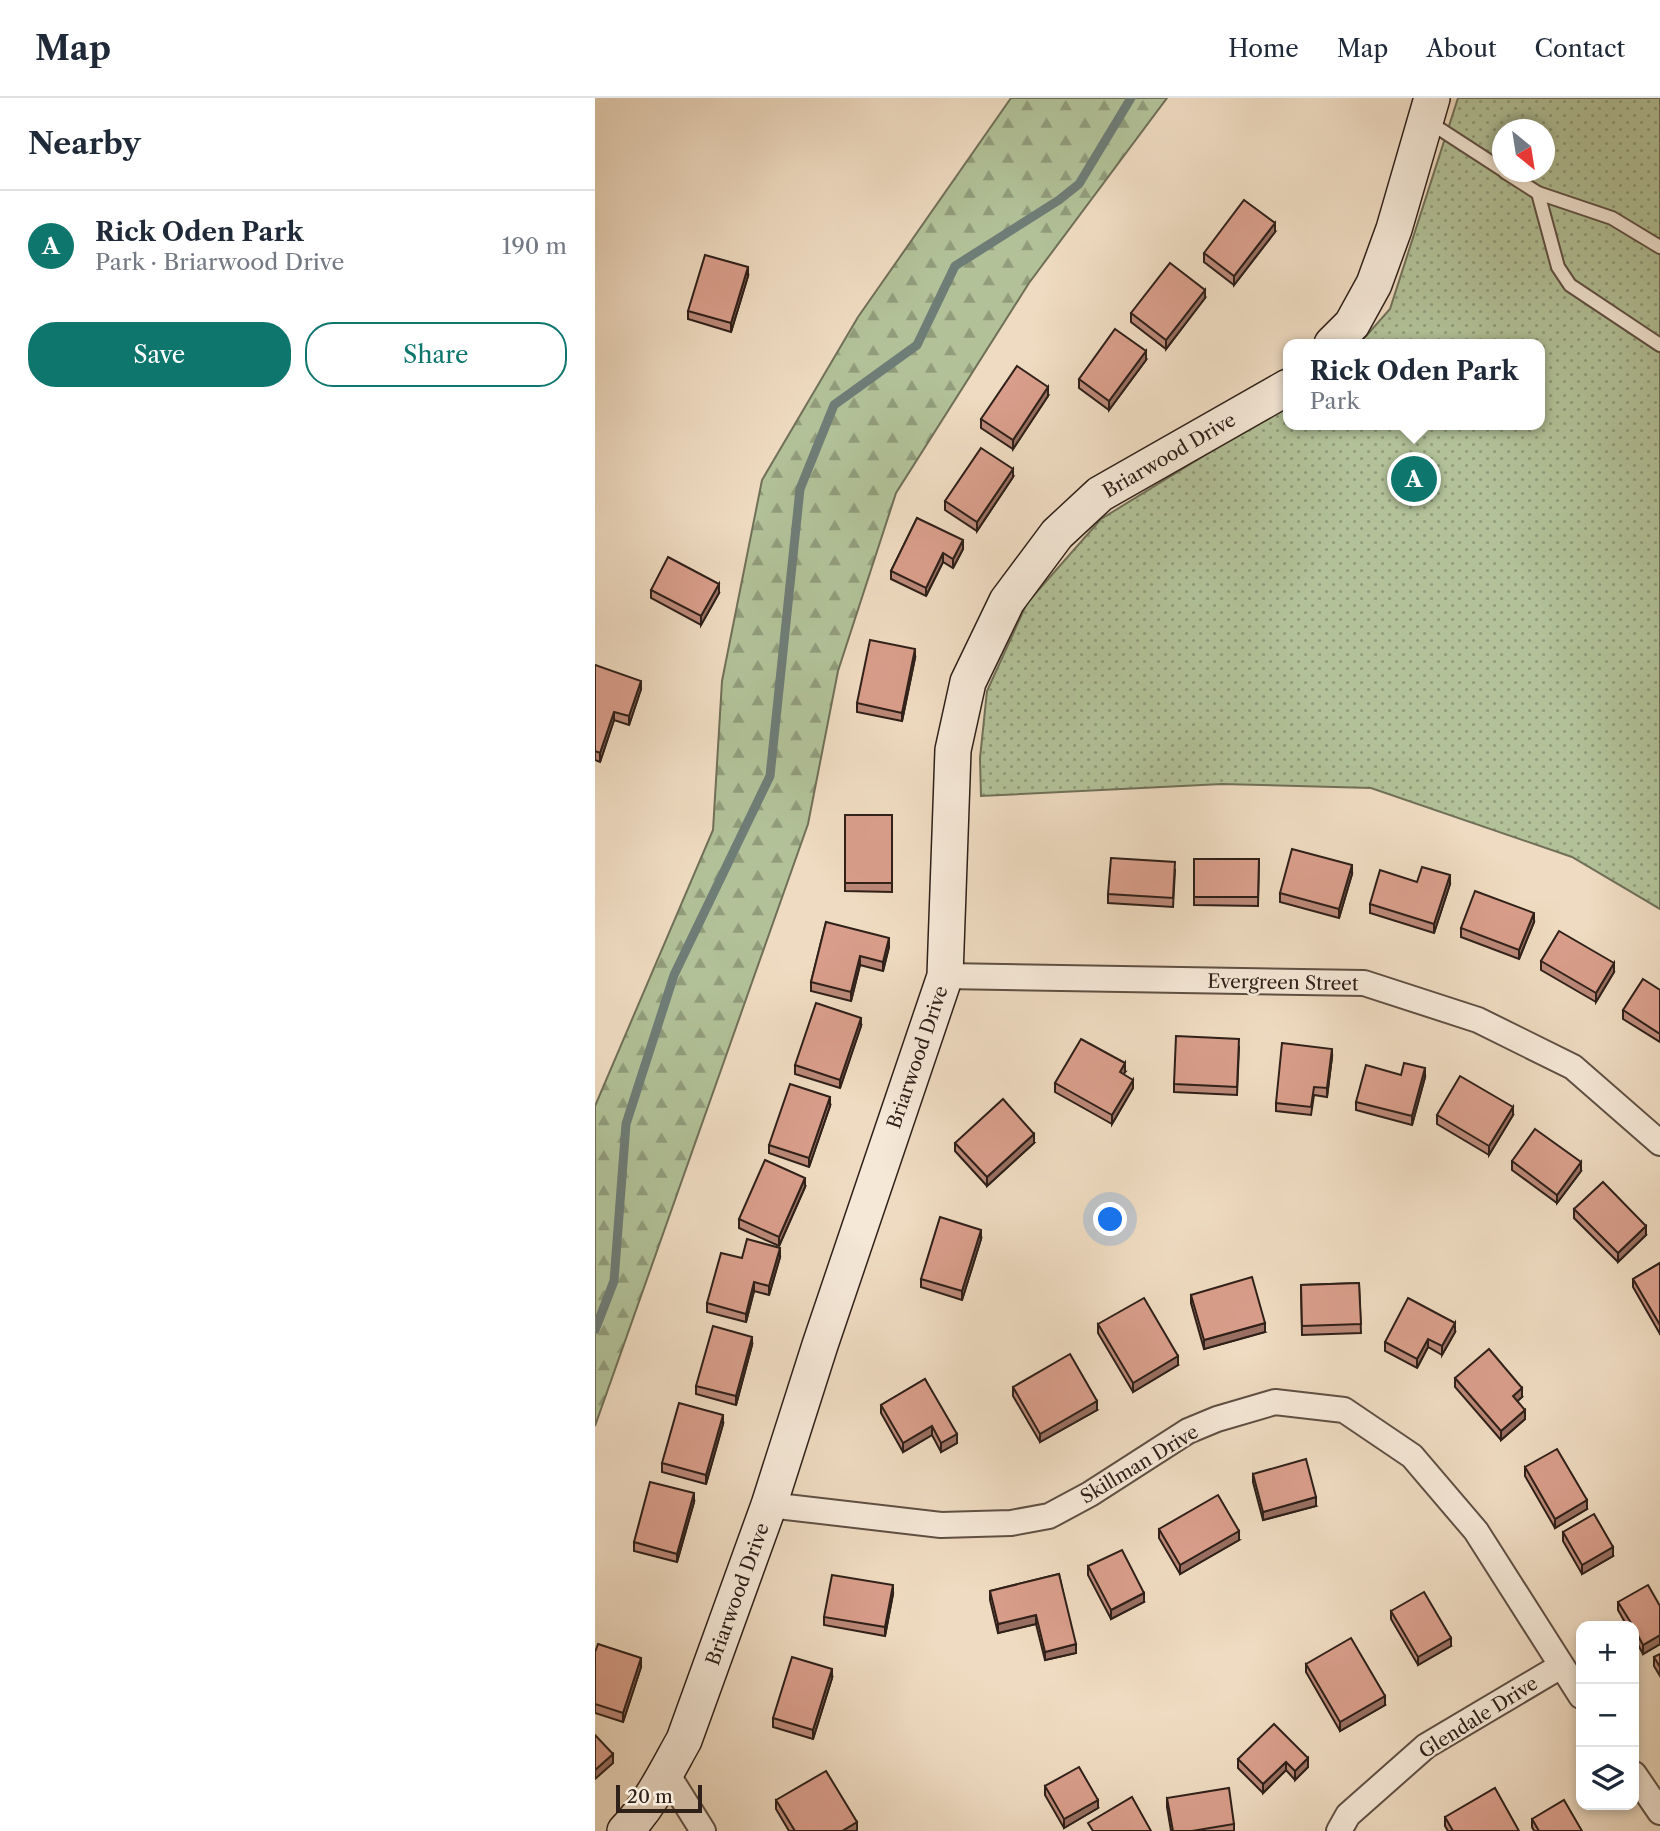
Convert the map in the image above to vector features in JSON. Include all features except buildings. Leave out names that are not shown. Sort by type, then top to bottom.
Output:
[{"type":"street","points":[[1337,339],[1352,324],[1374,284],[1394,229],[1429,109]]},
{"type":"street","name":"Briarwood Drive","points":[[625,1831],[666,1772],[684,1740],[769,1505],[820,1345],[945,976],[953,750],[968,682],[1007,601],[1057,534],[1100,494],[1283,390]]},
{"type":"street","name":"Evergreen Street","points":[[945,976],[1364,983],[1478,1020],[1573,1067],[1660,1143]]},
{"type":"street","name":"Skillman Drive","points":[[769,1505],[941,1525],[1011,1522],[1049,1516],[1090,1494],[1188,1432],[1217,1419],[1275,1402],[1344,1410],[1412,1456],[1476,1531],[1576,1688]]},
{"type":"street","name":"Glendale Drive","points":[[1339,1831],[1348,1815],[1426,1746],[1561,1666]]},
{"type":"street","points":[[666,1772],[703,1831]]},
{"type":"street","points":[[1639,1781],[1660,1812]]},
{"type":"lane","points":[[1429,109],[1492,161]]},
{"type":"lane","points":[[1520,182],[1538,194],[1612,218],[1660,247]]},
{"type":"lane","points":[[1538,194],[1558,267],[1570,285],[1660,345]]},
{"type":"green space","points":[[1011,98],[1167,98],[1029,283],[896,493],[838,671],[808,824],[595,1426],[595,1106],[713,830],[722,681],[762,480],[858,317]]},
{"type":"green space","points":[[1458,98],[1660,98],[1660,909],[1572,857],[1371,788],[1222,784],[981,796],[980,758],[987,691],[1027,603],[1101,519],[1283,407],[1283,430],[1545,430],[1545,339],[1363,339],[1390,309]]},
{"type":"waterway","points":[[595,1330],[614,1281],[626,1124],[674,975],[770,776],[800,489],[834,405],[917,345],[955,266],[1059,200],[1079,184],[1131,98]]},
{"type":"place","name":"Rick Oden Park","points":[[1414,479]]}]
